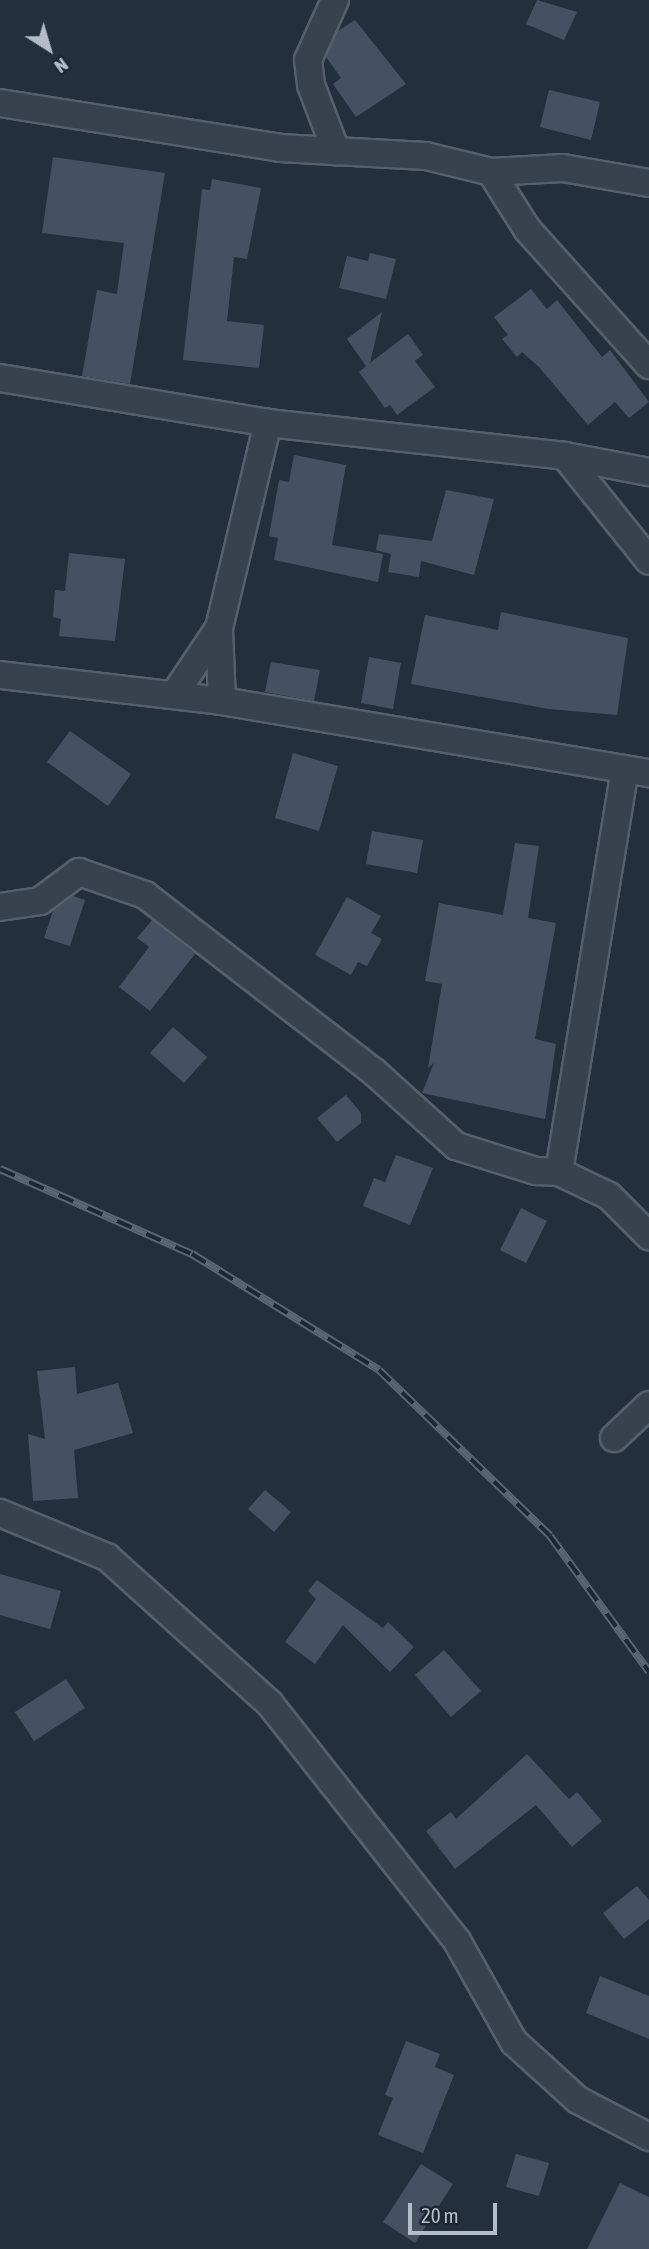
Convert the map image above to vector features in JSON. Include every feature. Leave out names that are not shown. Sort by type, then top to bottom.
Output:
[{"type":"street","points":[[335,0],[308,60],[311,85],[336,151]]},
{"type":"street","points":[[0,103],[280,148],[426,156],[491,172],[563,168],[649,183]]},
{"type":"street","points":[[491,172],[527,229],[649,365]]},
{"type":"street","points":[[0,378],[268,423],[565,456],[649,472]]},
{"type":"street","points":[[222,701],[219,628],[268,423]]},
{"type":"street","points":[[565,456],[649,561]]},
{"type":"street","points":[[174,695],[219,628]]},
{"type":"street","points":[[0,674],[222,701],[637,771],[559,1172]]},
{"type":"street","points":[[0,907],[40,901],[79,872],[145,895],[373,1071],[456,1146],[523,1168],[559,1172],[609,1196],[649,1236]]},
{"type":"street","points":[[614,1438],[649,1405]]},
{"type":"street","points":[[0,1513],[107,1558],[270,1704],[457,1941],[514,2042],[578,2100],[649,2137]]},
{"type":"building","points":[[537,0],[577,12],[564,40],[526,24]]},
{"type":"building","points":[[355,20],[406,84],[356,117],[333,84],[341,78],[326,57],[338,31]]},
{"type":"building","points":[[549,90],[600,102],[591,140],[540,127]]},
{"type":"building","points":[[53,157],[165,173],[130,384],[82,376],[97,290],[117,294],[124,243],[42,233]]},
{"type":"building","points":[[212,179],[261,188],[247,259],[234,257],[227,321],[264,325],[259,368],[183,360],[202,189],[210,190]]},
{"type":"building","points":[[370,253],[396,259],[386,299],[339,288],[347,256],[368,261]]},
{"type":"building","points":[[531,289],[547,309],[557,300],[602,357],[610,350],[649,402],[629,418],[615,402],[588,425],[539,367],[522,352],[517,357],[502,339],[508,335],[494,317]]},
{"type":"building","points":[[382,312],[370,363],[408,334],[423,355],[415,361],[435,387],[397,415],[390,405],[385,408],[359,372],[366,366],[347,339]]},
{"type":"building","points":[[294,455],[346,465],[332,545],[383,554],[378,582],[274,560],[278,538],[269,536],[279,480],[289,482]]},
{"type":"building","points":[[446,490],[494,499],[474,575],[421,561],[419,577],[388,572],[391,554],[376,550],[379,534],[432,541]]},
{"type":"building","points":[[69,553],[125,559],[115,641],[59,636],[61,619],[53,617],[55,590],[65,591]]},
{"type":"building","points":[[501,612],[628,638],[617,715],[549,709],[411,684],[425,615],[498,630]]},
{"type":"building","points":[[369,657],[401,663],[393,709],[361,703]]},
{"type":"building","points":[[271,662],[320,670],[314,701],[265,692]]},
{"type":"building","points":[[70,731],[131,774],[108,806],[47,762]]},
{"type":"building","points":[[293,753],[338,766],[319,831],[275,818]]},
{"type":"building","points":[[372,831],[423,840],[417,873],[366,864]]},
{"type":"building","points":[[515,843],[539,846],[528,918],[556,923],[535,1039],[556,1044],[545,1119],[422,1093],[434,1063],[428,1068],[442,984],[425,981],[439,903],[503,915]]},
{"type":"building","points":[[73,896],[85,900],[70,946],[44,938],[53,911]]},
{"type":"building","points":[[347,897],[381,916],[371,933],[382,939],[367,966],[358,962],[351,975],[315,955]]},
{"type":"building","points":[[152,920],[195,954],[150,1011],[119,987],[149,947],[137,938]]},
{"type":"building","points":[[173,1027],[207,1057],[184,1083],[150,1053]]},
{"type":"building","points":[[346,1095],[361,1113],[361,1123],[337,1142],[317,1118]]},
{"type":"building","points":[[396,1155],[433,1168],[410,1225],[363,1206],[374,1178],[385,1182]]},
{"type":"building","points":[[521,1208],[547,1221],[526,1263],[500,1250]]},
{"type":"building","points":[[75,1367],[77,1394],[118,1383],[133,1433],[74,1450],[78,1498],[33,1501],[28,1434],[45,1439],[37,1371]]},
{"type":"building","points":[[265,1490],[291,1512],[274,1532],[248,1509]]},
{"type":"building","points":[[0,1574],[61,1591],[50,1629],[0,1615]]},
{"type":"building","points":[[317,1580],[383,1628],[388,1622],[414,1647],[390,1672],[343,1625],[315,1664],[285,1642],[316,1599],[308,1591]]},
{"type":"building","points":[[444,1650],[481,1691],[451,1717],[415,1675]]},
{"type":"building","points":[[66,1679],[85,1708],[34,1741],[15,1712]]},
{"type":"building","points":[[527,1754],[569,1799],[577,1792],[602,1821],[572,1847],[536,1805],[455,1869],[426,1831],[451,1812],[456,1819]]},
{"type":"building","points":[[637,1886],[649,1900],[649,1919],[624,1939],[603,1913]]},
{"type":"building","points":[[600,1976],[649,1996],[649,2039],[586,2013]]},
{"type":"building","points":[[406,2041],[440,2054],[435,2067],[454,2075],[423,2153],[378,2135],[393,2098],[385,2095]]},
{"type":"building","points":[[516,2154],[549,2163],[539,2196],[506,2187]]},
{"type":"building","points":[[421,2164],[453,2184],[415,2243],[383,2222]]},
{"type":"building","points":[[620,2183],[649,2197],[649,2249],[587,2249]]},
{"type":"railway","points":[[0,1169],[192,1254],[379,1370],[550,1536],[649,1672]]}]
